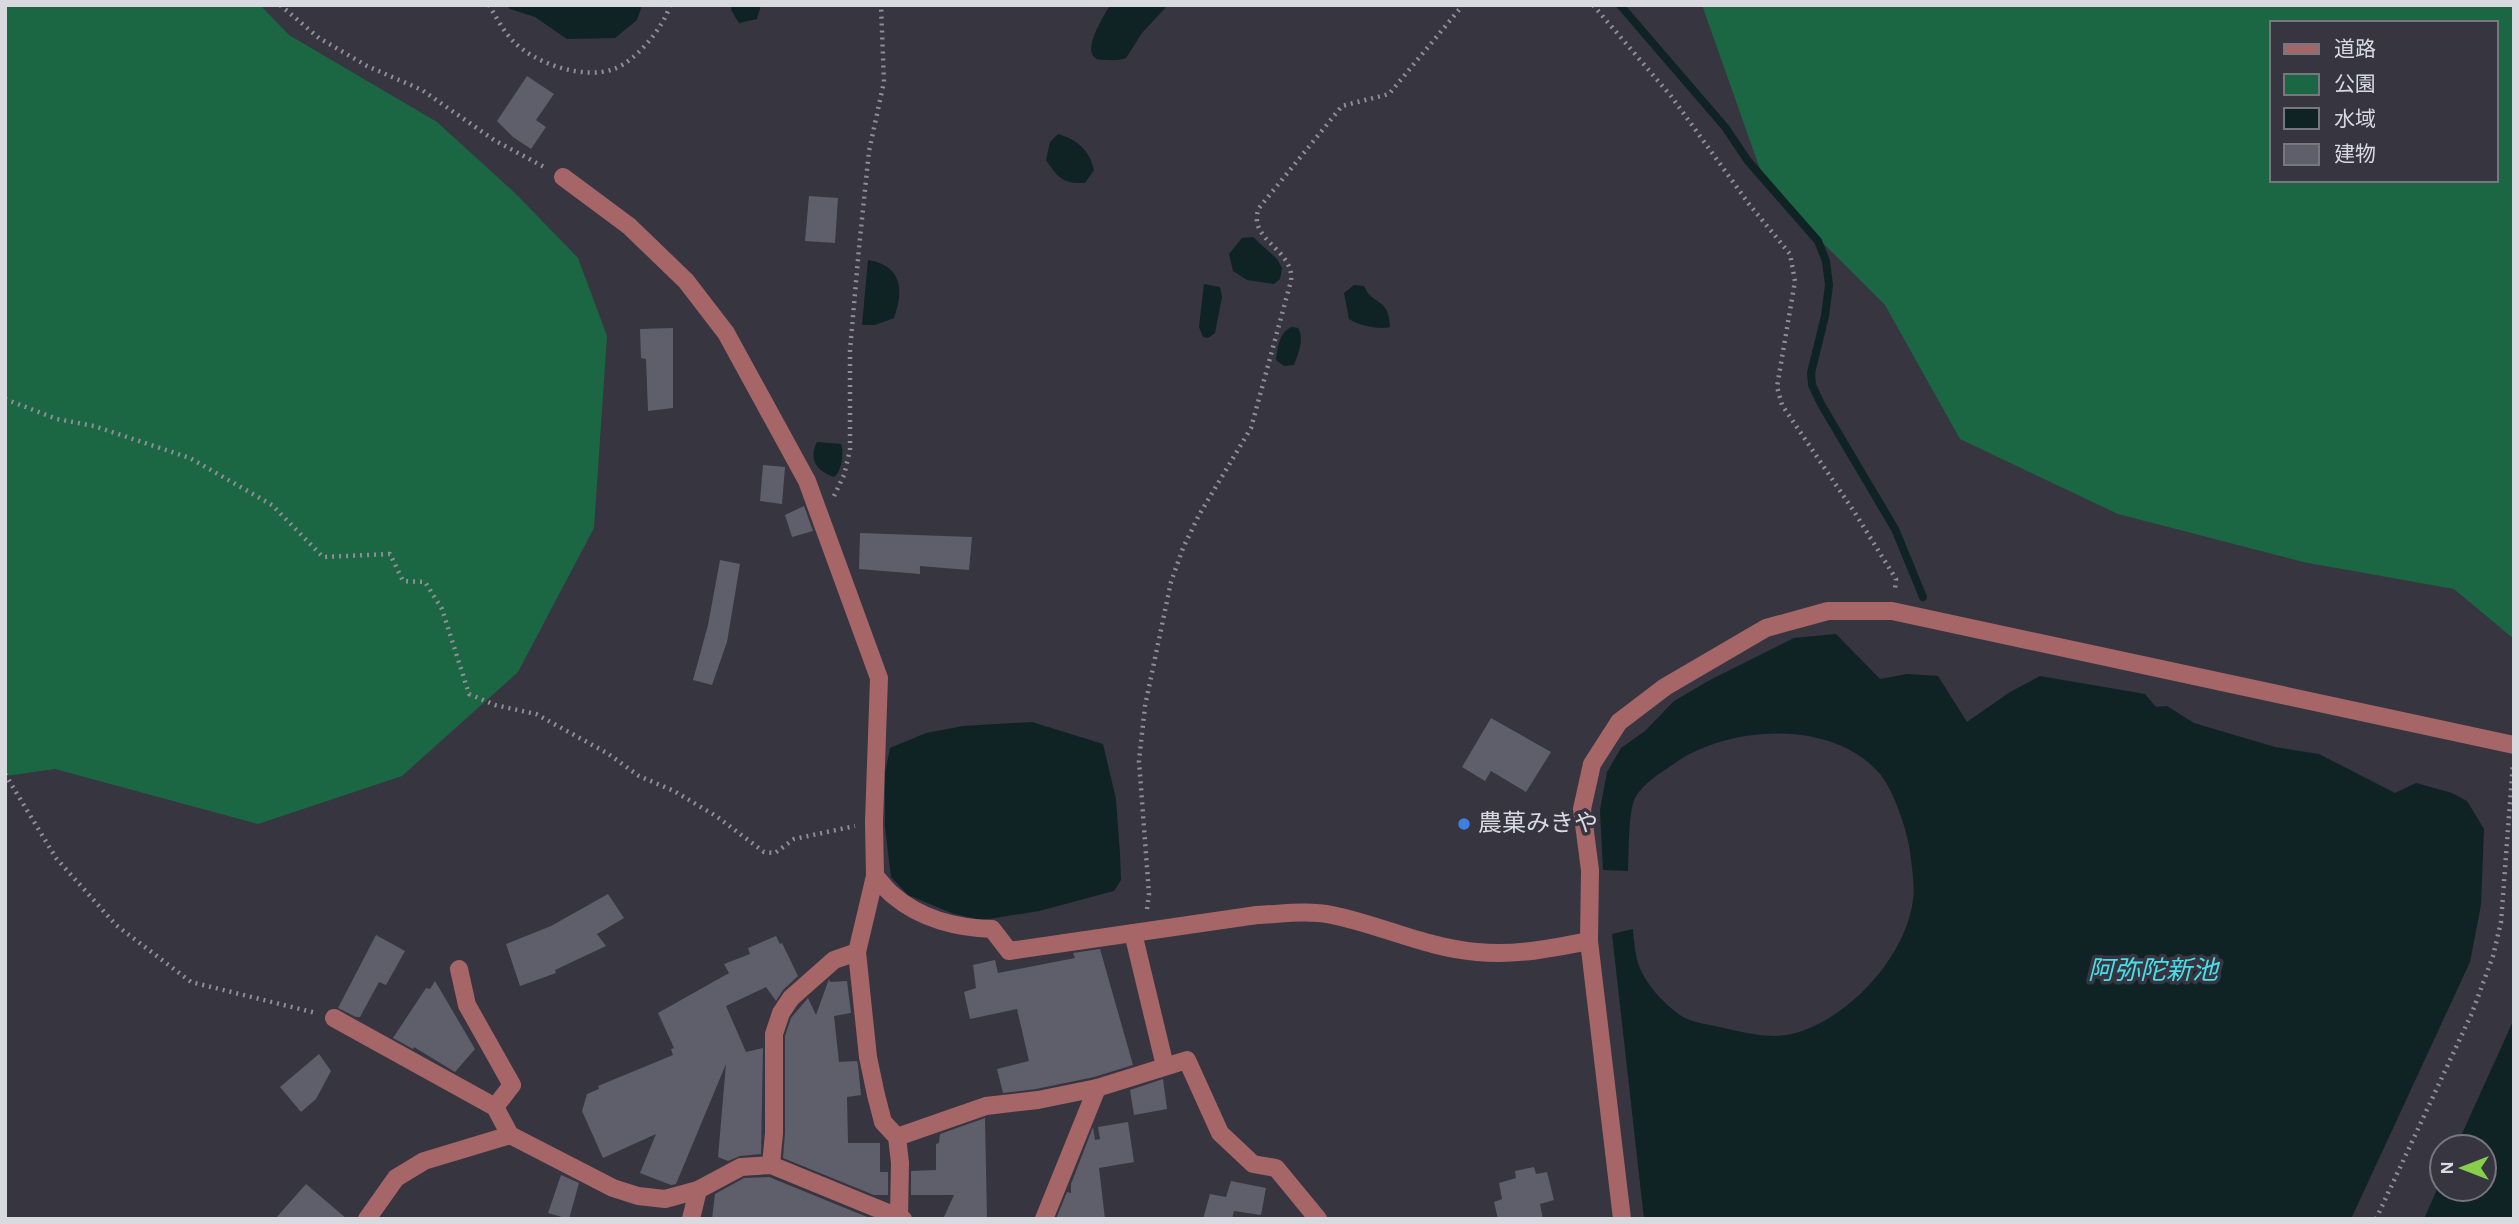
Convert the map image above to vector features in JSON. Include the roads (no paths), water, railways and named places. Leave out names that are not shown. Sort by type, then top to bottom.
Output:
[{"type":"street","points":[[334,1018],[495,1107],[510,1135],[613,1188],[638,1196],[665,1199],[698,1190],[741,1167],[771,1165],[901,1218],[897,1137],[883,1122],[868,1057],[857,952],[875,876],[879,678],[807,481],[726,333],[686,281],[629,226],[563,177]]},
{"type":"street","points":[[1622,1219],[1589,941],[1590,870],[1582,809],[1592,764],[1619,722],[1665,687],[1766,628],[1828,611],[1892,611],[2514,745]]},
{"type":"street","points":[[875,876],[894,897],[928,916],[964,928],[992,929],[1009,951],[1257,915],[1296,913],[1330,915],[1433,944],[1477,952],[1529,953],[1589,941]]},
{"type":"street","points":[[1133,933],[1165,1066]]},
{"type":"street","points":[[771,1165],[774,1133],[774,1034],[781,1013],[791,998],[834,960],[857,952]]},
{"type":"street","points":[[459,969],[467,1005],[512,1086],[495,1107]]},
{"type":"street","points":[[897,1137],[986,1106],[1038,1100],[1097,1088],[1186,1059],[1220,1133],[1253,1164],[1276,1168],[1318,1219]]},
{"type":"street","points":[[1044,1219],[1097,1088]]},
{"type":"street","points":[[367,1219],[396,1178],[424,1161],[510,1135]]},
{"type":"street","points":[[691,1219],[698,1190]]},
{"type":"water","points":[[506,5],[642,5],[637,20],[615,38],[567,39],[535,17],[510,9]]},
{"type":"water","points":[[732,5],[761,5],[757,19],[739,23],[731,10]]},
{"type":"water","points":[[1110,5],[1168,5],[1142,33],[1126,58],[1104,60],[1096,58],[1092,53],[1092,45]]},
{"type":"water","points":[[1058,134],[1071,139],[1086,151],[1094,170],[1085,183],[1062,179],[1046,160],[1050,142]]},
{"type":"water","points":[[1253,237],[1277,259],[1282,268],[1280,279],[1274,284],[1247,280],[1233,271],[1229,254],[1242,238]]},
{"type":"water","points":[[868,260],[879,263],[894,273],[899,288],[894,318],[875,325],[862,325]]},
{"type":"water","points":[[1204,284],[1220,287],[1222,297],[1215,333],[1208,338],[1203,337],[1199,327]]},
{"type":"water","points":[[1354,285],[1364,286],[1372,297],[1384,306],[1390,327],[1369,326],[1349,319],[1344,293]]},
{"type":"water","points":[[1292,327],[1298,328],[1300,332],[1300,347],[1294,365],[1284,366],[1276,360],[1279,345],[1284,332]]},
{"type":"water","points":[[817,442],[841,444],[842,462],[834,477],[823,472],[816,464],[813,454]]},
{"type":"water","name":"阿弥陀新池","points":[[1836,634],[1880,679],[1907,674],[1938,676],[1967,722],[2010,692],[2040,676],[2145,694],[2156,707],[2167,706],[2194,723],[2275,747],[2319,754],[2395,793],[2416,783],[2452,793],[2467,801],[2484,829],[2481,905],[2470,962],[2351,1219],[1644,1219],[1612,934],[1633,929],[1642,973],[1657,995],[1683,1017],[1766,1036],[1792,1034],[1813,1027],[1834,1015],[1871,983],[1899,943],[1908,922],[1914,888],[1909,844],[1895,800],[1885,781],[1860,756],[1836,744],[1809,736],[1752,735],[1698,750],[1675,763],[1648,783],[1635,798],[1630,823],[1628,871],[1603,870],[1600,810],[1607,772],[1621,748],[1645,731],[1674,701],[1794,638]]},
{"type":"water","points":[[1032,722],[1103,744],[1116,799],[1121,880],[1114,891],[1039,911],[982,920],[954,914],[908,895],[891,877],[885,827],[885,773],[890,748],[926,733],[963,726]]},
{"type":"water","points":[[2514,1019],[2514,1219],[2424,1219],[2431,1203],[2498,1203],[2498,1133],[2462,1133]]},
{"type":"waterway","points":[[1620,5],[1725,127],[1748,161],[1818,241],[1826,261],[1829,285],[1825,316],[1811,373],[1812,385],[1895,529],[1923,597]]},
{"type":"place","name":"農菓みきや","points":[[1464,824]]}]
